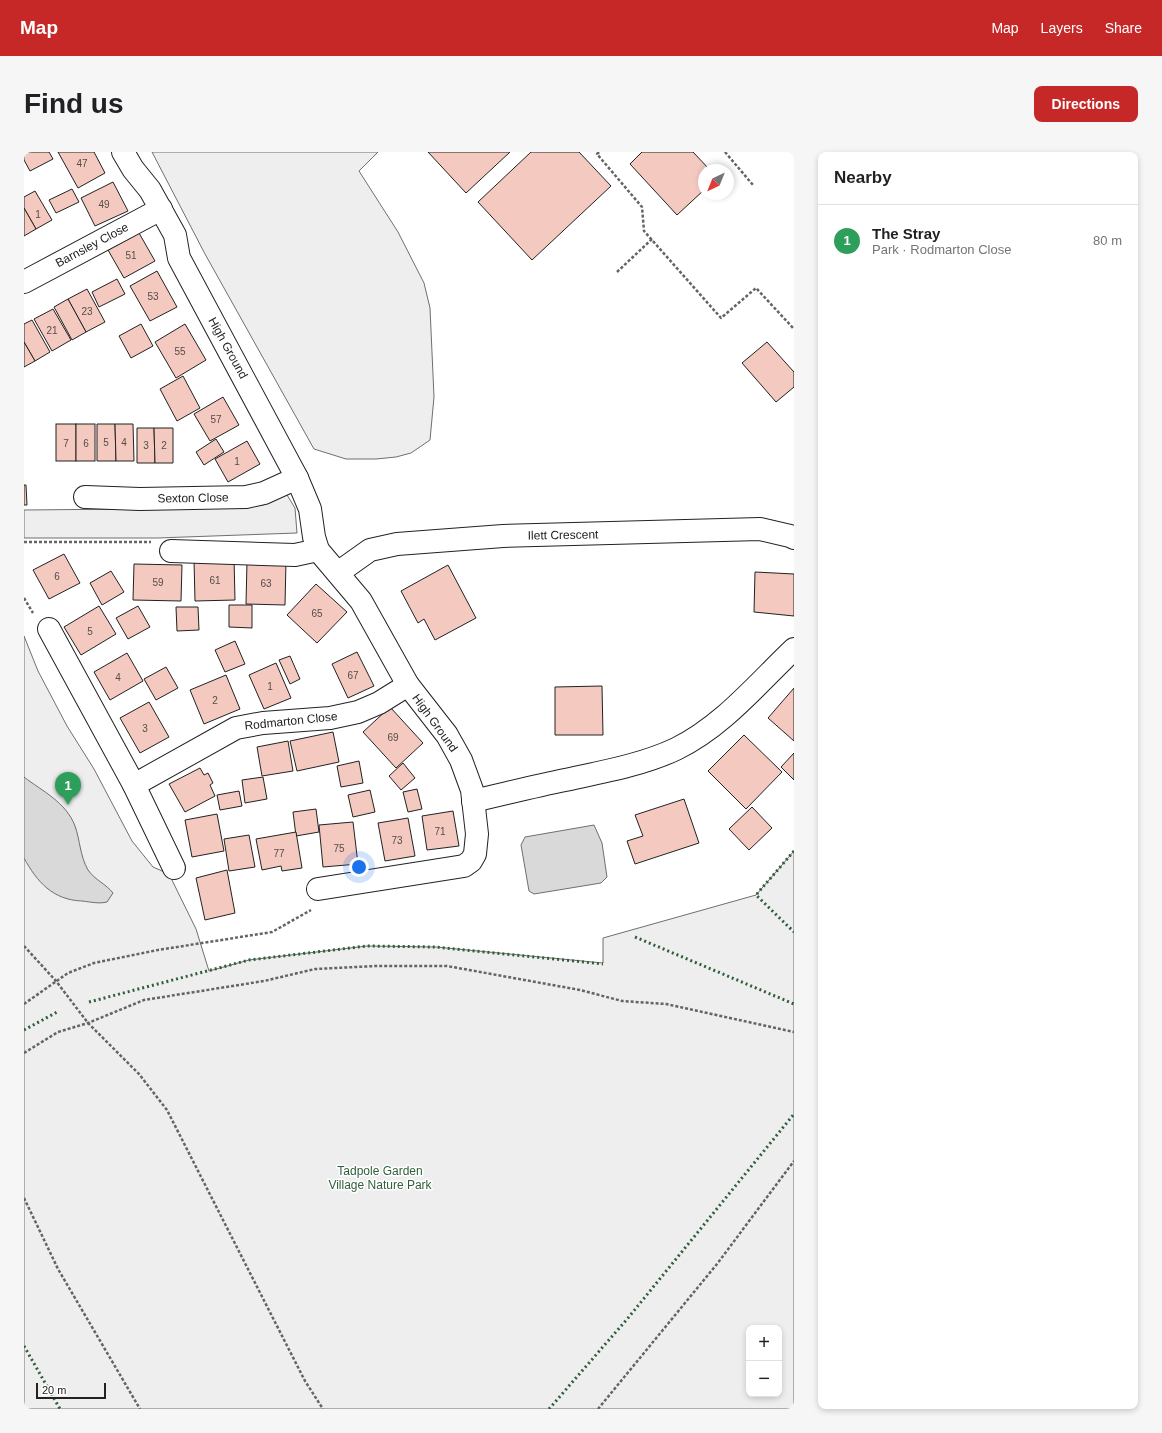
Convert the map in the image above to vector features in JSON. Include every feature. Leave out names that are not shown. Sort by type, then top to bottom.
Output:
[{"type":"street","name":"High Ground","points":[[123,152],[133,169],[150,190],[175,235],[179,258],[297,478],[310,509],[314,537],[318,550],[339,572],[368,610],[408,686],[455,746],[467,775],[474,801],[476,847],[471,861],[464,866],[318,898]]},
{"type":"street","name":"Barnsley Close","points":[[24,282],[161,209]]},
{"type":"street","name":"Sexton Close","points":[[85,497],[148,499],[246,497],[264,493],[297,478]]},
{"type":"street","name":"Ilett Crescent","points":[[339,572],[370,550],[397,544],[503,536],[760,529],[794,538]]},
{"type":"street","points":[[171,551],[295,555],[318,550]]},
{"type":"street","points":[[49,629],[134,785],[174,868]]},
{"type":"street","points":[[474,801],[603,772],[676,749],[706,730],[734,708],[794,649]]},
{"type":"street","name":"Rodmarton Close","points":[[134,785],[236,728],[249,724],[330,718],[358,712],[379,703],[408,686]]},
{"type":"path","points":[[599,152],[597,154],[642,207],[644,231],[721,318],[756,288],[794,329]]},
{"type":"path","points":[[724,152],[753,185]]},
{"type":"path","points":[[616,272],[652,239]]},
{"type":"path","points":[[24,1004],[68,973],[110,959],[272,932],[318,898]]},
{"type":"path","points":[[24,946],[56,981],[88,1023],[139,1074],[167,1110],[305,1381],[323,1409]]},
{"type":"path","points":[[24,1054],[58,1032],[88,1023],[144,1000],[264,981],[315,969],[376,966],[447,966],[580,990],[622,1001],[666,1004],[794,1032]]},
{"type":"path","points":[[598,1409],[717,1264],[794,1161]]},
{"type":"path","points":[[24,1198],[58,1269],[140,1409]]},
{"type":"green space","points":[[152,152],[378,152],[359,171],[398,232],[424,283],[430,308],[434,397],[430,440],[411,453],[396,457],[376,459],[346,459],[314,449],[205,254]]},
{"type":"green space","points":[[287,495],[295,508],[297,533],[157,538],[24,538],[24,510],[256,506],[263,505]]},
{"type":"green space","name":"Tadpole Garden Village Nature Park","points":[[24,636],[38,671],[67,726],[94,769],[132,841],[153,867],[169,874],[196,929],[209,971],[249,960],[367,946],[436,947],[603,963],[603,938],[756,895],[794,851],[794,1409],[24,1409]]},
{"type":"shaded area","points":[[24,777],[53,798],[66,810],[77,831],[85,865],[94,877],[113,893],[107,902],[95,903],[72,900],[63,897],[47,888],[34,875],[24,858]]},
{"type":"shaded area","points":[[594,825],[602,843],[607,877],[601,883],[534,894],[529,891],[521,845],[525,837]]},
{"type":"building","points":[[24,152],[49,152],[53,159],[30,171],[24,160]]},
{"type":"building","points":[[58,152],[94,152],[105,173],[78,188]]},
{"type":"building","points":[[428,152],[510,152],[466,193]]},
{"type":"building","points":[[531,152],[579,152],[611,186],[532,260],[478,202]]},
{"type":"building","points":[[642,152],[693,152],[704,164],[698,164],[698,196],[677,215],[630,164]]},
{"type":"building","points":[[113,182],[128,211],[95,226],[81,198]]},
{"type":"building","points":[[72,189],[79,202],[56,213],[49,200]]},
{"type":"building","points":[[35,191],[52,220],[36,229],[24,208],[24,197]]},
{"type":"building","points":[[24,208],[36,229],[24,236]]},
{"type":"building","points":[[139,233],[155,261],[124,278],[108,250]]},
{"type":"building","points":[[157,271],[177,307],[150,321],[130,286]]},
{"type":"building","points":[[117,279],[125,294],[99,307],[92,292]]},
{"type":"building","points":[[87,289],[105,322],[86,332],[68,299]]},
{"type":"building","points":[[68,299],[86,332],[72,340],[54,307]]},
{"type":"building","points":[[53,309],[71,340],[52,351],[34,319]]},
{"type":"building","points":[[32,320],[50,352],[35,361],[24,342],[24,324]]},
{"type":"building","points":[[141,324],[153,346],[131,358],[119,336]]},
{"type":"building","points":[[185,324],[206,360],[176,378],[155,342]]},
{"type":"building","points":[[24,342],[35,361],[24,367]]},
{"type":"building","points":[[767,342],[794,372],[794,387],[776,402],[742,363]]},
{"type":"building","points":[[183,376],[200,408],[177,421],[160,389]]},
{"type":"building","points":[[223,397],[239,425],[210,441],[194,414]]},
{"type":"building","points":[[56,424],[76,424],[76,461],[56,461]]},
{"type":"building","points":[[76,424],[95,424],[95,461],[76,461]]},
{"type":"building","points":[[97,424],[115,424],[116,461],[97,461]]},
{"type":"building","points":[[115,424],[133,424],[134,461],[116,461]]},
{"type":"building","points":[[137,428],[154,428],[155,463],[137,463]]},
{"type":"building","points":[[154,428],[173,428],[173,463],[155,463]]},
{"type":"building","points":[[216,439],[224,452],[204,465],[196,452]]},
{"type":"building","points":[[247,441],[260,464],[228,482],[215,459]]},
{"type":"building","points":[[24,485],[26,485],[27,505],[24,505]]},
{"type":"building","points":[[64,554],[80,583],[49,599],[33,570]]},
{"type":"building","points":[[234,558],[235,600],[195,601],[194,560]]},
{"type":"building","points":[[247,561],[286,561],[285,605],[246,604]]},
{"type":"building","points":[[134,564],[182,565],[181,601],[133,600]]},
{"type":"building","points":[[448,565],[476,618],[435,640],[424,619],[418,623],[401,591]]},
{"type":"building","points":[[111,571],[124,592],[102,605],[90,583]]},
{"type":"building","points":[[755,572],[794,574],[794,616],[754,612]]},
{"type":"building","points":[[316,584],[347,612],[317,643],[287,615]]},
{"type":"building","points":[[229,605],[252,605],[252,628],[229,627]]},
{"type":"building","points":[[99,606],[116,634],[81,655],[64,627]]},
{"type":"building","points":[[138,606],[150,627],[128,639],[116,618]]},
{"type":"building","points":[[176,607],[198,607],[199,630],[177,631]]},
{"type":"building","points":[[235,641],[245,664],[225,672],[215,650]]},
{"type":"building","points":[[357,652],[374,686],[348,698],[332,664]]},
{"type":"building","points":[[127,653],[143,681],[110,700],[94,672]]},
{"type":"building","points":[[290,656],[300,679],[290,684],[279,660]]},
{"type":"building","points":[[276,663],[291,698],[264,709],[249,675]]},
{"type":"building","points":[[166,667],[178,688],[156,700],[144,679]]},
{"type":"building","points":[[226,675],[240,709],[204,724],[190,690]]},
{"type":"building","points":[[602,686],[603,735],[555,735],[555,687]]},
{"type":"building","points":[[794,688],[794,741],[768,718]]},
{"type":"building","points":[[149,702],[169,737],[140,753],[120,718]]},
{"type":"building","points":[[390,707],[423,743],[396,768],[363,732]]},
{"type":"building","points":[[333,732],[339,762],[297,771],[290,741]]},
{"type":"building","points":[[744,735],[782,772],[746,809],[708,771]]},
{"type":"building","points":[[288,741],[293,771],[262,776],[257,747]]},
{"type":"building","points":[[794,753],[794,780],[781,767]]},
{"type":"building","points":[[359,761],[363,783],[341,787],[337,766]]},
{"type":"building","points":[[403,763],[415,778],[401,790],[389,776]]},
{"type":"building","points":[[200,768],[204,775],[208,773],[213,783],[210,785],[215,796],[185,812],[169,784]]},
{"type":"building","points":[[263,777],[267,799],[245,803],[242,780]]},
{"type":"building","points":[[417,789],[422,809],[408,812],[403,792]]},
{"type":"building","points":[[370,790],[375,812],[353,817],[348,795]]},
{"type":"building","points":[[239,791],[242,806],[220,810],[217,795]]},
{"type":"building","points":[[684,799],[699,843],[635,864],[627,841],[643,836],[635,815]]},
{"type":"building","points":[[752,807],[772,828],[749,850],[729,829]]},
{"type":"building","points":[[316,809],[319,832],[296,836],[293,812]]},
{"type":"building","points":[[453,811],[459,846],[427,850],[422,816]]},
{"type":"building","points":[[217,814],[224,851],[192,857],[185,820]]},
{"type":"building","points":[[408,818],[415,856],[385,861],[378,823]]},
{"type":"building","points":[[353,822],[358,864],[323,867],[319,825]]},
{"type":"building","points":[[296,832],[302,868],[282,871],[281,866],[262,870],[256,839]]},
{"type":"building","points":[[249,835],[255,867],[229,871],[224,839]]},
{"type":"building","points":[[227,870],[235,913],[205,920],[196,878]]},
{"type":"hedge","points":[[794,851],[756,895],[794,932]]},
{"type":"hedge","points":[[635,937],[794,1004]]},
{"type":"hedge","points":[[89,1002],[249,960],[367,946],[436,947],[603,964]]},
{"type":"hedge","points":[[24,1030],[59,1011]]},
{"type":"hedge","points":[[549,1409],[628,1318],[794,1114]]},
{"type":"hedge","points":[[24,1346],[60,1409]]},
{"type":"place","name":"The Stray","points":[[68,805]]}]
